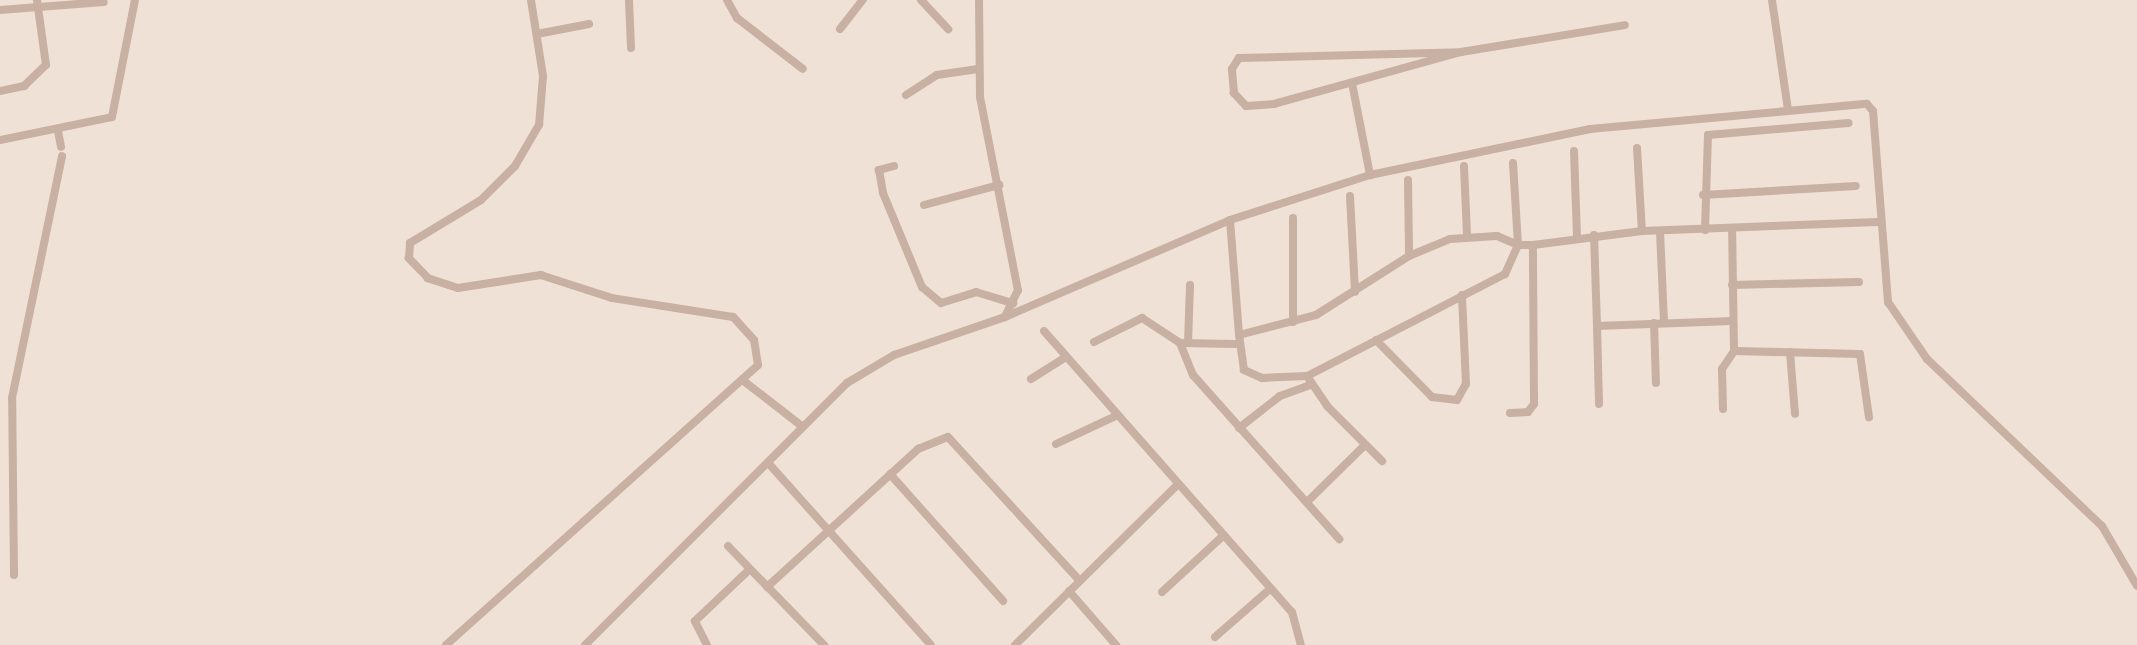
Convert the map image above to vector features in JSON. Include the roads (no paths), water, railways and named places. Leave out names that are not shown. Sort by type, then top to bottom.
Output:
[{"type":"street","points":[[0,140],[102,123],[115,112],[135,0]]},
{"type":"street","points":[[446,645],[745,382],[759,353],[744,324],[733,317],[612,298],[541,275],[458,288],[428,278],[409,258],[410,243],[481,200],[526,151],[545,109],[531,0]]},
{"type":"street","points":[[629,0],[631,48]]},
{"type":"street","points":[[727,0],[737,18],[803,69]]},
{"type":"street","points":[[840,29],[863,0]]},
{"type":"street","points":[[921,0],[948,29]]},
{"type":"street","points":[[979,0],[978,69],[1017,281],[1013,303],[1005,317]]},
{"type":"street","points":[[1772,0],[1788,110]]},
{"type":"street","points":[[0,10],[37,4],[104,2]]},
{"type":"street","points":[[0,91],[19,88],[42,73],[37,4]]},
{"type":"street","points":[[537,34],[589,24]]},
{"type":"street","points":[[1461,52],[1239,58],[1232,69],[1234,93],[1252,107],[1461,52],[1625,25]]},
{"type":"street","points":[[906,95],[937,75],[978,69]]},
{"type":"street","points":[[1352,83],[1370,175]]},
{"type":"street","points":[[585,645],[646,578],[770,465],[803,427],[874,364],[1005,317],[1230,220],[1370,175],[1590,129],[1788,110],[1870,106],[1885,292],[1906,332],[2102,526],[2137,586]]},
{"type":"street","points":[[1705,230],[1702,144],[1713,132],[1848,123]]},
{"type":"street","points":[[14,575],[12,398],[62,151],[58,131]]},
{"type":"street","points":[[1637,148],[1642,231]]},
{"type":"street","points":[[1574,151],[1577,237]]},
{"type":"street","points":[[1239,428],[1280,396],[1376,340],[1513,267],[1518,245],[1513,163]]},
{"type":"street","points":[[894,166],[879,170],[887,210],[922,287],[941,303],[976,292],[1013,303]]},
{"type":"street","points":[[1464,166],[1467,236]]},
{"type":"street","points":[[1408,180],[1409,256]]},
{"type":"street","points":[[924,205],[999,185]]},
{"type":"street","points":[[1703,195],[1856,186]]},
{"type":"street","points":[[1350,196],[1355,292]]},
{"type":"street","points":[[1293,218],[1293,322]]},
{"type":"street","points":[[1230,220],[1237,340],[1252,376],[1309,381],[1382,461]]},
{"type":"street","points":[[1094,342],[1142,318],[1184,343],[1237,340],[1293,322],[1355,292],[1409,256],[1467,236],[1497,236],[1518,245],[1533,245],[1642,231],[1878,222]]},
{"type":"street","points":[[1723,409],[1722,369],[1734,351],[1732,229]]},
{"type":"street","points":[[1660,231],[1664,323]]},
{"type":"street","points":[[1594,235],[1599,404]]},
{"type":"street","points":[[1510,413],[1528,412],[1534,404],[1533,245]]},
{"type":"street","points":[[1732,285],[1859,282]]},
{"type":"street","points":[[1190,285],[1184,343],[1193,375],[1339,539]]},
{"type":"street","points":[[1376,340],[1432,397],[1457,400],[1466,384],[1462,295]]},
{"type":"street","points":[[1597,326],[1732,321]]},
{"type":"street","points":[[1654,323],[1656,383]]},
{"type":"street","points":[[1044,331],[1292,612],[1301,645]]},
{"type":"street","points":[[1734,351],[1864,357],[1869,417]]},
{"type":"street","points":[[1790,352],[1795,414]]},
{"type":"street","points":[[1031,379],[1066,357]]},
{"type":"street","points":[[745,382],[803,427]]},
{"type":"street","points":[[0,397],[12,398]]},
{"type":"street","points":[[1056,444],[1118,415]]},
{"type":"street","points":[[767,587],[918,449],[948,437],[1078,579]]},
{"type":"street","points":[[1307,502],[1365,445]]},
{"type":"street","points":[[770,465],[931,645]]},
{"type":"street","points":[[890,474],[1003,601]]},
{"type":"street","points":[[1015,645],[1078,579],[1177,485]]},
{"type":"street","points":[[1162,592],[1223,536]]},
{"type":"street","points":[[728,546],[818,643]]},
{"type":"street","points":[[707,645],[695,621],[749,570]]},
{"type":"street","points":[[1215,637],[1270,589]]},
{"type":"street","points":[[1069,591],[1116,645]]}]
